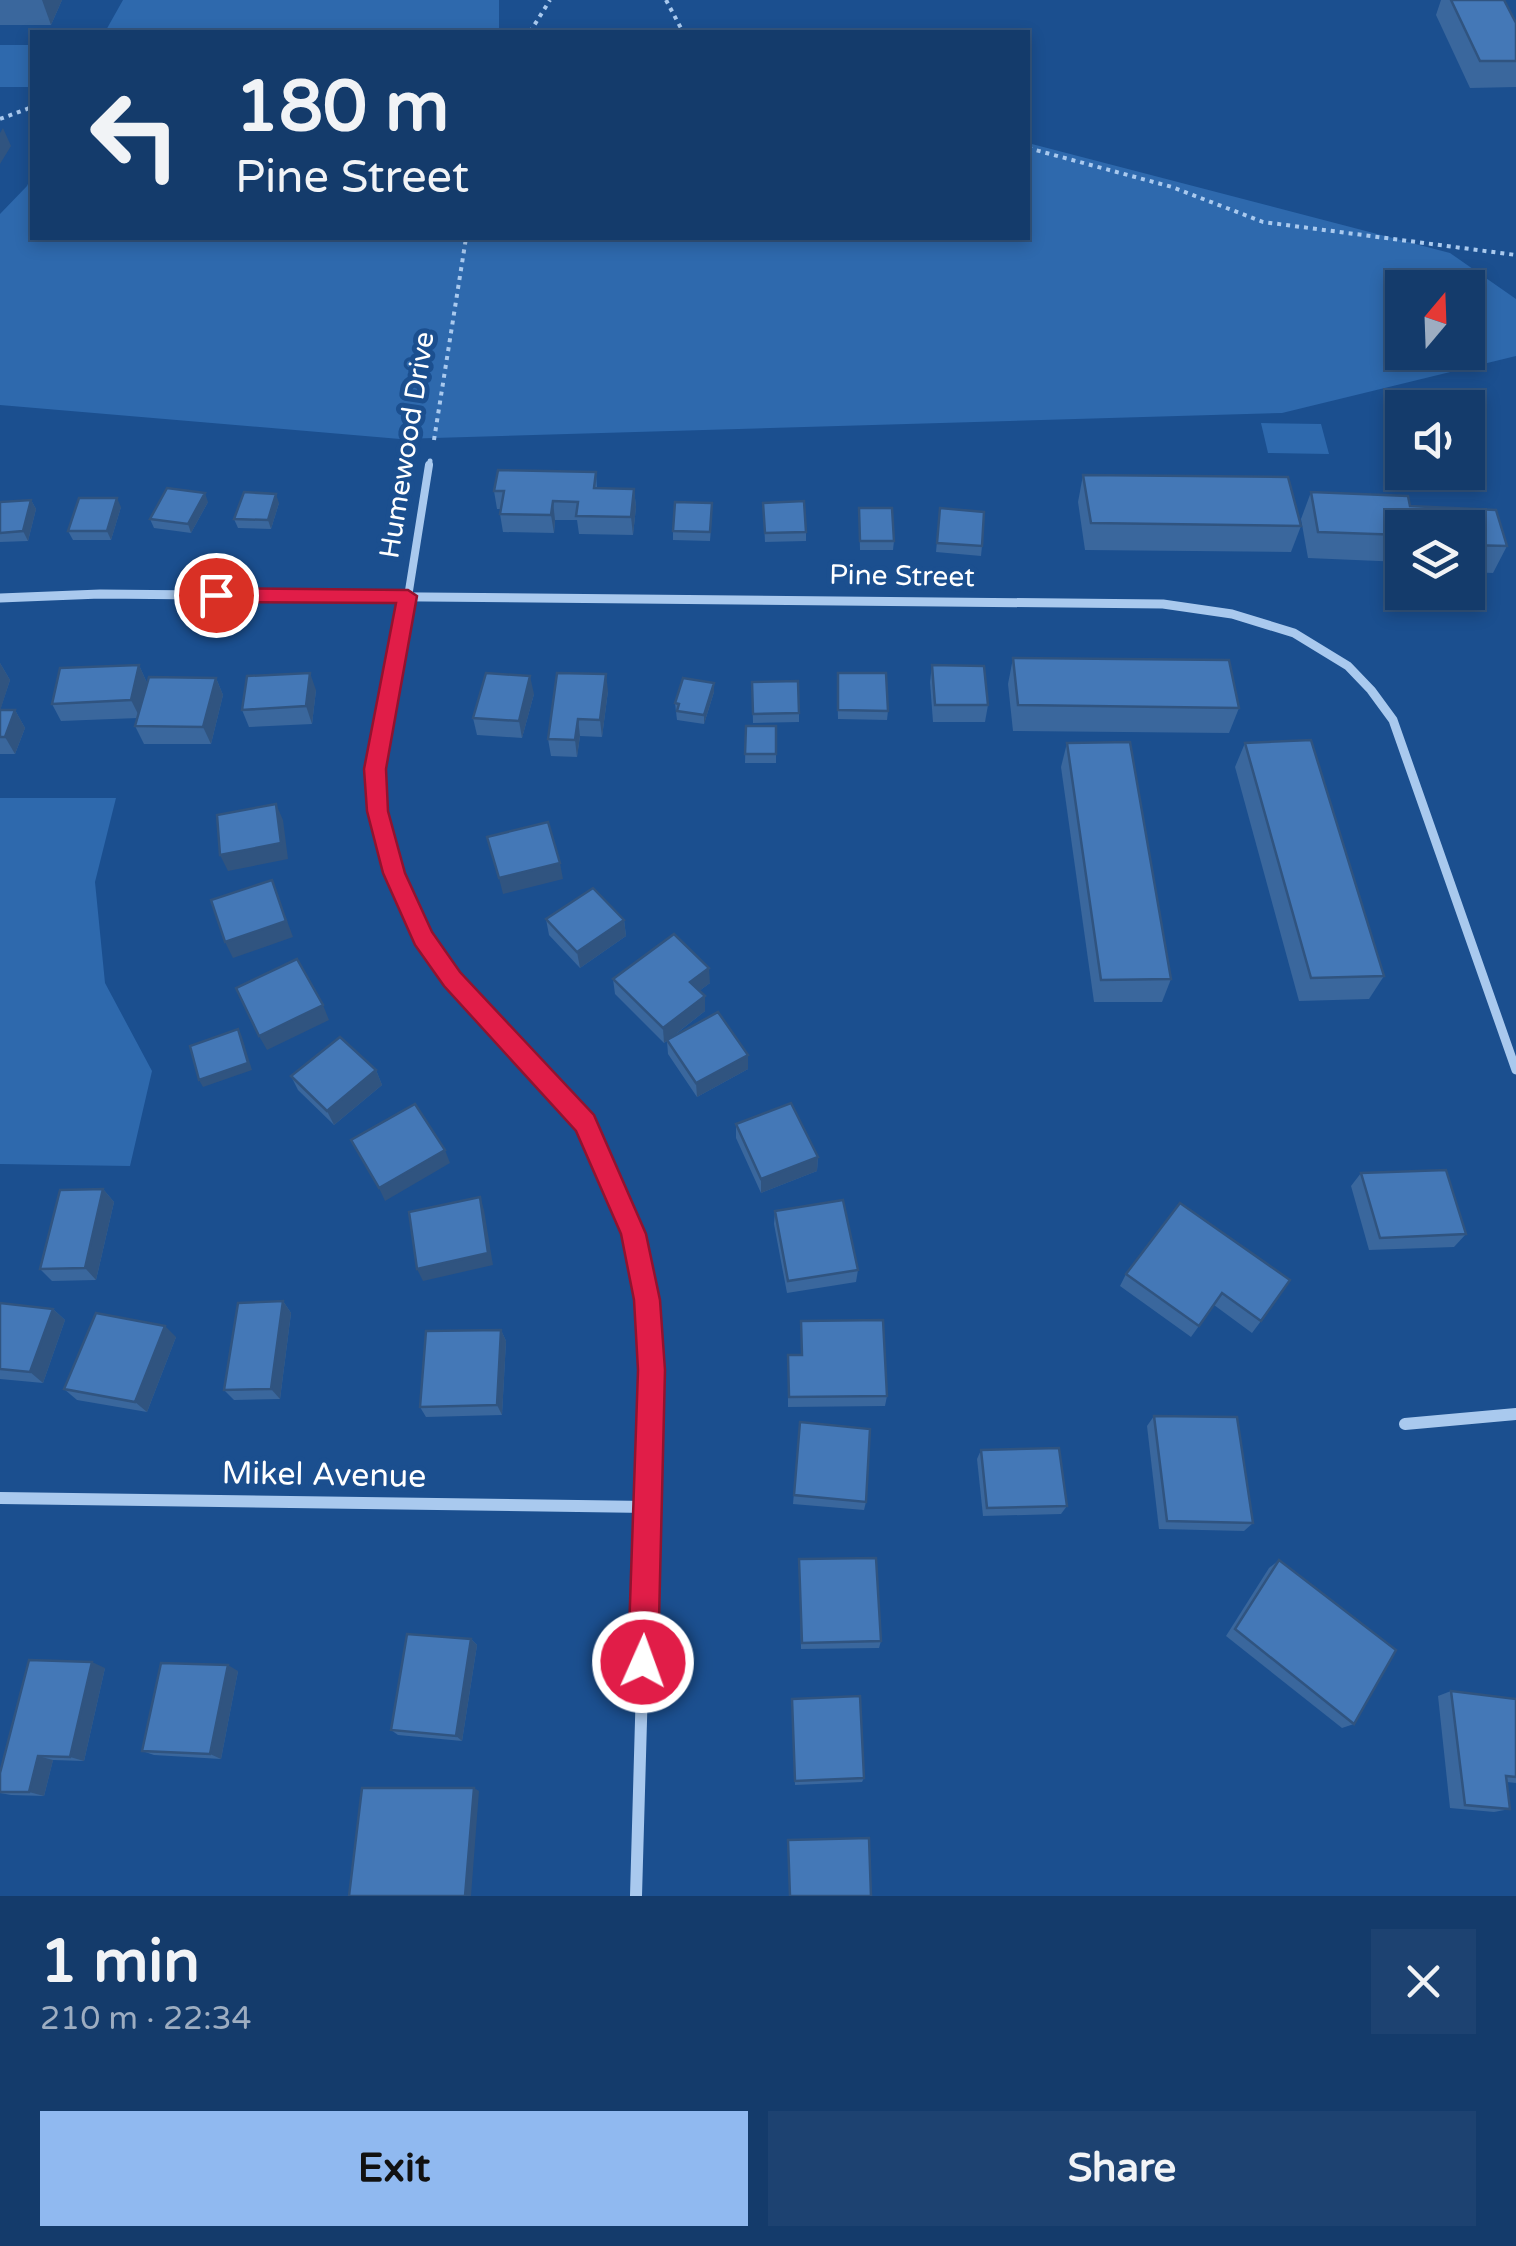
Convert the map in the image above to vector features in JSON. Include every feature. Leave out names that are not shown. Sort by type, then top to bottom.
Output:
[{"type":"street","name":"Pine Street","points":[[0,598],[100,594],[1163,604],[1215,610],[1303,636],[1338,657],[1372,686],[1393,720],[1516,1070]]},
{"type":"street","name":"Humewood Drive","points":[[408,596],[375,769],[386,851],[423,938],[452,979],[585,1123],[634,1234],[647,1300],[652,1370],[636,1896]]},
{"type":"street","points":[[1405,1424],[1516,1414]]},
{"type":"street","name":"Mikel Avenue","points":[[0,1498],[648,1507]]},
{"type":"lane","name":"Humewood Drive","points":[[408,596],[430,461]]},
{"type":"path","points":[[531,30],[550,0]]},
{"type":"path","points":[[666,0],[682,30]]},
{"type":"path","points":[[0,119],[30,107]]},
{"type":"path","points":[[1030,149],[1172,187],[1263,222],[1516,256]]},
{"type":"path","name":"Humewood Drive","points":[[430,461],[466,240]]},
{"type":"shaded area","points":[[123,0],[499,0],[499,30],[106,30]]},
{"type":"shaded area","points":[[0,45],[30,45],[30,87],[0,87]]},
{"type":"shaded area","points":[[1030,144],[1450,253],[1474,270],[1385,270],[1385,370],[1459,370],[1282,413],[400,439],[0,405],[0,214],[30,179],[30,240],[1030,240]]},
{"type":"shaded area","points":[[1485,277],[1516,299],[1516,356],[1485,364]]},
{"type":"shaded area","points":[[1261,423],[1321,424],[1329,454],[1268,453]]},
{"type":"shaded area","points":[[0,798],[116,798],[95,882],[105,983],[152,1071],[130,1166],[0,1164]]},
{"type":"building","points":[[1451,0],[1504,0],[1516,23],[1516,61],[1480,61]]},
{"type":"building","points":[[498,470],[596,472],[594,488],[634,489],[631,517],[576,516],[578,502],[553,501],[551,515],[500,514],[504,491],[494,491]]},
{"type":"building","points":[[1083,475],[1288,477],[1301,526],[1091,523]]},
{"type":"building","points":[[167,488],[205,493],[188,524],[150,519]]},
{"type":"building","points":[[244,492],[276,494],[268,520],[234,519]]},
{"type":"building","points":[[1311,492],[1408,496],[1410,506],[1496,510],[1507,546],[1485,545],[1485,510],[1385,510],[1385,534],[1318,532]]},
{"type":"building","points":[[79,498],[117,498],[107,531],[68,531]]},
{"type":"building","points":[[31,500],[23,531],[0,533],[0,502]]},
{"type":"building","points":[[804,501],[806,532],[765,533],[763,503]]},
{"type":"building","points":[[675,502],[712,503],[710,532],[673,531]]},
{"type":"building","points":[[859,508],[892,508],[894,541],[860,541]]},
{"type":"building","points":[[940,508],[984,512],[982,546],[937,543]]},
{"type":"building","points":[[1013,658],[1229,660],[1239,708],[1018,705]]},
{"type":"building","points":[[139,665],[131,700],[52,704],[60,668]]},
{"type":"building","points":[[932,665],[984,666],[988,705],[935,705]]},
{"type":"building","points":[[310,673],[306,706],[242,710],[247,676]]},
{"type":"building","points":[[486,673],[530,676],[519,721],[473,718]]},
{"type":"building","points":[[557,673],[606,674],[600,720],[578,719],[575,740],[548,739]]},
{"type":"building","points":[[838,673],[886,673],[888,711],[838,710]]},
{"type":"building","points":[[149,677],[216,678],[203,727],[135,726]]},
{"type":"building","points":[[683,678],[714,683],[704,715],[677,711],[679,704],[675,703]]},
{"type":"building","points":[[798,681],[799,713],[753,714],[752,682]]},
{"type":"building","points":[[0,710],[15,710],[5,737],[0,737]]},
{"type":"building","points":[[746,726],[776,726],[776,754],[745,754]]},
{"type":"building","points":[[1311,740],[1384,976],[1311,978],[1245,743]]},
{"type":"building","points":[[1130,742],[1171,979],[1101,980],[1067,743]]},
{"type":"building","points":[[276,804],[281,843],[220,855],[217,815]]},
{"type":"building","points":[[548,822],[560,863],[499,878],[487,837]]},
{"type":"building","points":[[272,880],[286,921],[225,942],[211,900]]},
{"type":"building","points":[[593,888],[624,920],[577,952],[546,919]]},
{"type":"building","points":[[674,934],[709,968],[690,982],[705,996],[663,1028],[613,979]]},
{"type":"building","points":[[297,959],[323,1005],[259,1036],[236,988]]},
{"type":"building","points":[[718,1012],[748,1055],[696,1083],[667,1040]]},
{"type":"building","points":[[238,1029],[248,1063],[199,1080],[190,1046]]},
{"type":"building","points":[[340,1037],[376,1070],[327,1111],[291,1076]]},
{"type":"building","points":[[791,1103],[818,1157],[761,1179],[736,1124]]},
{"type":"building","points":[[415,1104],[445,1150],[379,1188],[351,1140]]},
{"type":"building","points":[[1446,1170],[1466,1234],[1380,1238],[1361,1173]]},
{"type":"building","points":[[103,1189],[85,1268],[40,1269],[60,1190]]},
{"type":"building","points":[[480,1197],[488,1253],[417,1269],[409,1212]]},
{"type":"building","points":[[843,1200],[858,1270],[788,1281],[775,1211]]},
{"type":"building","points":[[1180,1203],[1290,1280],[1261,1321],[1222,1293],[1199,1326],[1126,1274]]},
{"type":"building","points":[[283,1301],[271,1389],[224,1390],[238,1303]]},
{"type":"building","points":[[0,1303],[53,1309],[30,1372],[0,1369]]},
{"type":"building","points":[[96,1313],[165,1326],[135,1402],[64,1389]]},
{"type":"building","points":[[883,1320],[887,1396],[789,1397],[788,1355],[802,1355],[801,1321]]},
{"type":"building","points":[[501,1330],[497,1405],[420,1407],[426,1331]]},
{"type":"building","points":[[1154,1416],[1237,1417],[1253,1523],[1167,1521]]},
{"type":"building","points":[[800,1422],[870,1429],[866,1502],[794,1495]]},
{"type":"building","points":[[1059,1448],[1067,1506],[987,1508],[981,1450]]},
{"type":"building","points":[[876,1558],[881,1641],[802,1643],[799,1559]]},
{"type":"building","points":[[1279,1560],[1396,1650],[1354,1724],[1235,1629]]},
{"type":"building","points":[[407,1634],[471,1639],[456,1736],[391,1730]]},
{"type":"building","points":[[29,1660],[92,1662],[70,1757],[38,1756],[29,1792],[0,1792],[0,1773]]},
{"type":"building","points":[[161,1663],[228,1665],[210,1754],[142,1751]]},
{"type":"building","points":[[1451,1691],[1516,1699],[1516,1777],[1506,1776],[1510,1809],[1465,1805]]},
{"type":"building","points":[[860,1696],[864,1778],[795,1781],[792,1699]]},
{"type":"building","points":[[362,1788],[474,1788],[465,1896],[349,1896]]},
{"type":"building","points":[[869,1838],[871,1896],[790,1896],[788,1840]]},
{"type":"route","points":[[216,595],[408,596],[375,769],[386,851],[423,938],[452,979],[585,1123],[634,1234],[647,1300],[652,1370],[643,1662]]}]
